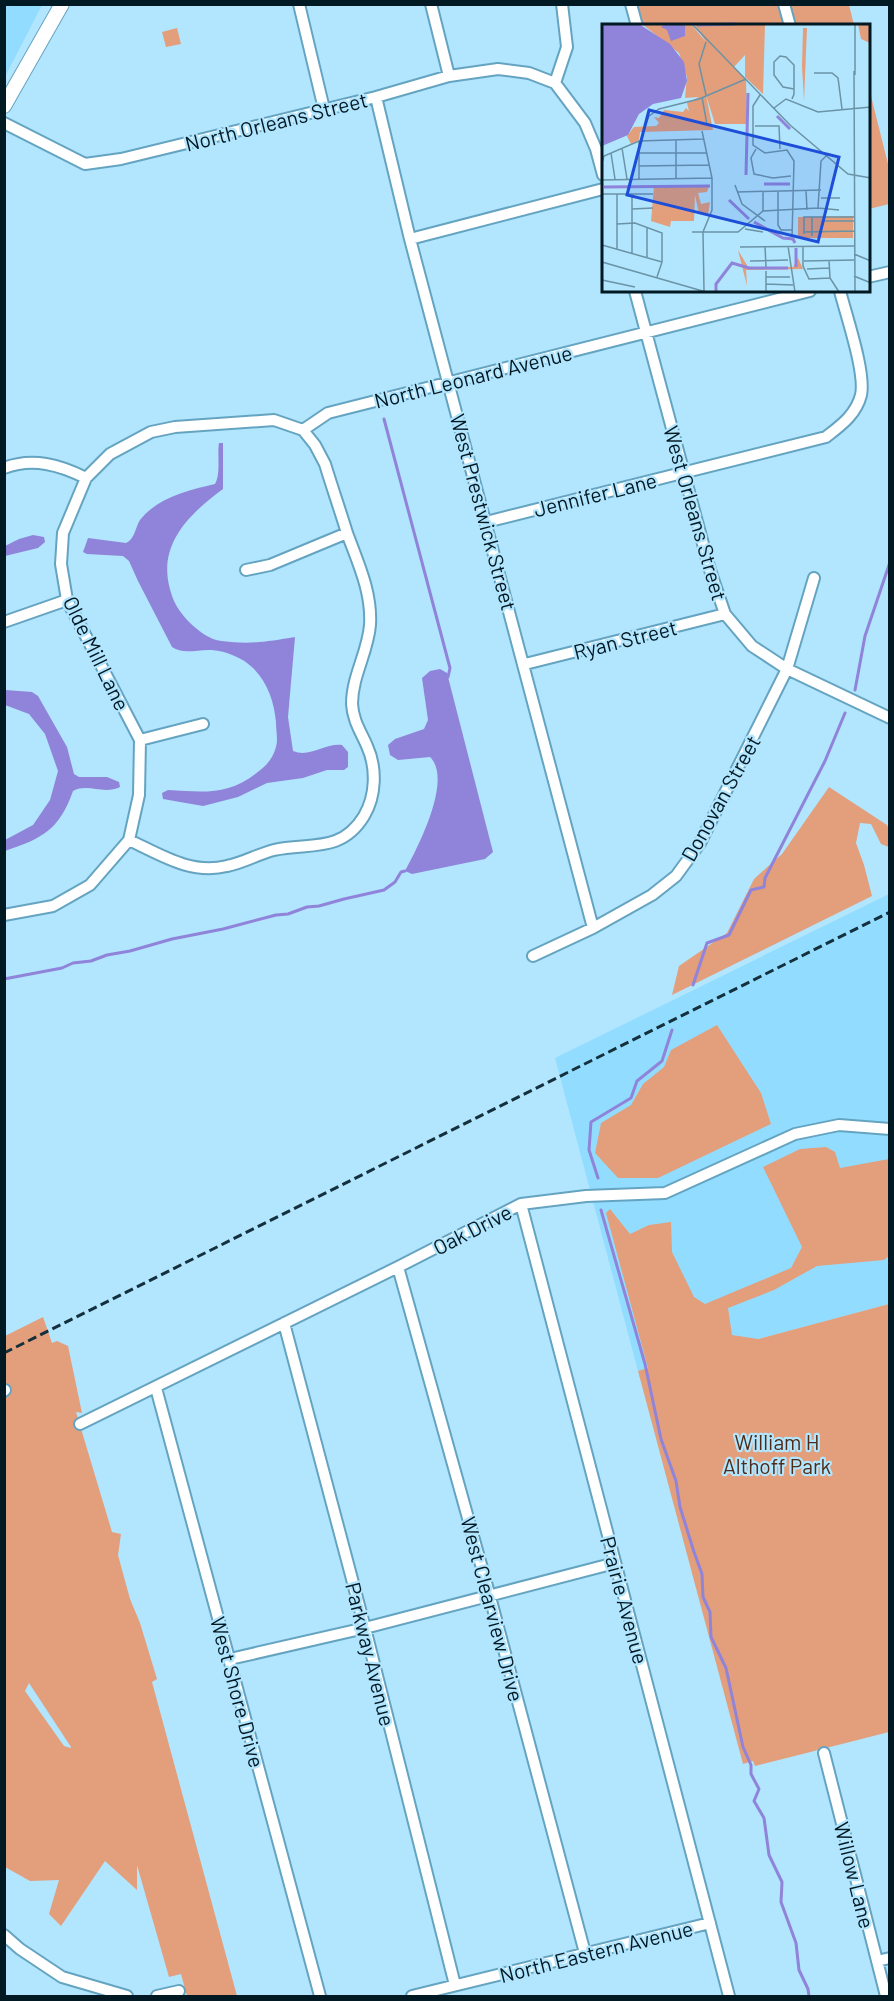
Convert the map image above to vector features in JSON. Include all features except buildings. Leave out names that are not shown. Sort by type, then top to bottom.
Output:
[{"type":"street","points":[[4,106],[62,4]]},
{"type":"street","points":[[299,4],[324,109]]},
{"type":"street","points":[[431,4],[449,76]]},
{"type":"street","points":[[562,4],[567,47],[555,83],[585,123],[602,171]]},
{"type":"street","points":[[631,4],[636,24]]},
{"type":"street","points":[[784,4],[789,24]]},
{"type":"street","name":"North Orleans Street","points":[[4,123],[85,164],[122,159],[376,97],[449,76],[498,69],[529,73],[555,83]]},
{"type":"street","name":"West Prestwick Street","points":[[376,97],[410,239],[525,664],[593,928]]},
{"type":"street","points":[[410,239],[602,189]]},
{"type":"street","points":[[870,277],[890,272]]},
{"type":"street","name":"West Orleans Street","points":[[635,292],[683,472],[725,614],[752,646],[788,669],[890,718]]},
{"type":"street","name":"North Leonard Avenue","points":[[303,430],[328,413],[806,292]]},
{"type":"street","name":"Jennifer Lane","points":[[486,522],[826,437],[849,418],[861,395],[860,366],[840,292]]},
{"type":"street","name":"Olde Mill Lane","points":[[4,915],[53,906],[90,885],[129,840],[140,795],[140,740],[67,600],[61,564],[63,533],[86,477],[110,454],[151,432],[175,427],[274,420],[303,430]]},
{"type":"street","points":[[129,840],[193,868],[227,867],[277,849],[321,846],[338,839],[353,829],[363,817],[372,797],[374,771],[368,748],[357,727],[352,705],[354,682],[370,626],[369,600],[325,464],[315,445],[303,430]]},
{"type":"street","points":[[4,468],[38,462],[66,467],[86,477]]},
{"type":"street","points":[[246,570],[270,565],[348,533]]},
{"type":"street","name":"Donovan Street","points":[[533,956],[593,928],[652,895],[676,876],[700,843],[788,669],[814,578]]},
{"type":"street","points":[[4,622],[67,600]]},
{"type":"street","name":"Ryan Street","points":[[525,664],[725,614]]},
{"type":"street","points":[[140,740],[203,724]]},
{"type":"street","name":"Oak Drive","points":[[80,1424],[521,1204],[586,1196],[665,1192],[795,1134],[839,1125],[890,1129]]},
{"type":"street","name":"Prairie Avenue","points":[[521,1204],[729,1996]]},
{"type":"street","name":"West Clearview Drive","points":[[398,1267],[490,1597],[585,1953]]},
{"type":"street","name":"Parkway Avenue","points":[[284,1323],[365,1628],[455,1985]]},
{"type":"street","name":"West Shore Drive","points":[[156,1388],[320,1996]]},
{"type":"street","points":[[230,1659],[490,1597],[615,1563]]},
{"type":"street","name":"Willow Lane","points":[[824,1753],[886,1996]]},
{"type":"street","name":"North Eastern Avenue","points":[[412,1996],[710,1923]]},
{"type":"street","points":[[4,1935],[20,1949],[62,1977],[127,1996]]},
{"type":"street","points":[[878,1961],[890,1958]]},
{"type":"street","points":[[157,1996],[179,1991]]},
{"type":"shaded area","points":[[4,5],[42,5],[5,77]]},
{"type":"shaded area","points":[[219,443],[223,443],[223,489],[185,524],[170,551],[167,566],[168,583],[174,601],[190,623],[215,640],[248,643],[295,637],[288,717],[293,751],[305,753],[342,745],[348,752],[348,767],[344,770],[327,770],[303,778],[267,783],[238,797],[203,806],[163,799],[162,793],[168,790],[216,791],[227,789],[248,779],[266,765],[274,754],[277,741],[274,707],[266,686],[253,668],[234,656],[217,651],[186,651],[172,647],[129,561],[123,556],[83,552],[88,538],[126,543],[133,536],[140,520],[147,512],[165,500],[215,484],[218,475]]},
{"type":"shaded area","points":[[33,535],[44,537],[45,542],[38,548],[5,556],[5,546]]},
{"type":"shaded area","points":[[440,669],[447,673],[493,852],[485,859],[412,874],[405,871],[431,813],[438,781],[436,767],[430,757],[398,760],[390,755],[388,745],[395,739],[424,729],[428,720],[422,678],[430,671]]},
{"type":"shaded area","points":[[5,690],[32,692],[38,696],[67,747],[74,774],[79,777],[107,777],[119,782],[120,787],[108,790],[84,788],[73,791],[62,815],[48,831],[30,842],[5,851],[5,840],[33,825],[50,800],[58,771],[45,734],[29,714],[5,705]]},
{"type":"shaded area","points":[[889,894],[889,1304],[638,1371],[555,1058]]},
{"type":"green space","points":[[627,5],[849,5],[854,24],[633,24]]},
{"type":"green space","points":[[177,28],[181,44],[166,47],[162,32]]},
{"type":"green space","points":[[870,92],[889,168],[889,204],[870,209]]},
{"type":"green space","points":[[829,787],[887,825],[889,830],[889,847],[881,844],[871,824],[860,823],[856,843],[872,896],[672,995],[679,966],[727,933],[754,879],[782,854]]},
{"type":"green space","points":[[717,1025],[761,1093],[771,1124],[658,1178],[618,1178],[595,1153],[601,1123],[631,1105],[643,1084],[664,1067],[671,1050]]},
{"type":"green space","name":"William H Althoff Park","points":[[826,1147],[835,1152],[840,1168],[889,1159],[889,1256],[884,1260],[817,1266],[774,1290],[728,1308],[732,1335],[758,1339],[889,1304],[889,1732],[755,1766],[753,1761],[743,1764],[638,1371],[648,1368],[606,1213],[610,1209],[630,1234],[649,1225],[671,1222],[672,1252],[694,1297],[705,1304],[791,1268],[802,1247],[763,1167],[800,1149]]},
{"type":"green space","points":[[43,1317],[52,1343],[57,1341],[68,1346],[82,1413],[76,1412],[112,1532],[121,1534],[118,1555],[157,1679],[152,1682],[237,1996],[187,1996],[181,1974],[169,1977],[137,1865],[137,1890],[105,1861],[61,1926],[49,1914],[59,1880],[30,1881],[5,1867],[5,1336]],"holes":[[[29,1683],[71,1747],[64,1746],[25,1691]]]},
{"type":"waterway","points":[[384,419],[450,668],[448,677]]},
{"type":"waterway","points":[[855,690],[865,636],[890,562]]},
{"type":"waterway","points":[[693,985],[707,943],[729,935],[751,890],[764,887],[765,878],[825,761],[845,713]]},
{"type":"waterway","points":[[4,979],[62,968],[73,963],[91,961],[172,939],[384,890],[395,882],[401,872],[405,871]]},
{"type":"waterway","points":[[598,1178],[589,1150],[591,1122],[631,1098],[637,1081],[662,1061],[672,1030]]},
{"type":"waterway","points":[[601,1210],[645,1364],[661,1439],[676,1481],[680,1507],[702,1574],[703,1597],[710,1612],[711,1637],[726,1668],[743,1747],[751,1765],[751,1774],[759,1789],[754,1801],[764,1818],[769,1855],[782,1882],[781,1902],[796,1943],[799,1970],[809,1996]]},
{"type":"railway","points":[[4,1353],[890,912]]}]
